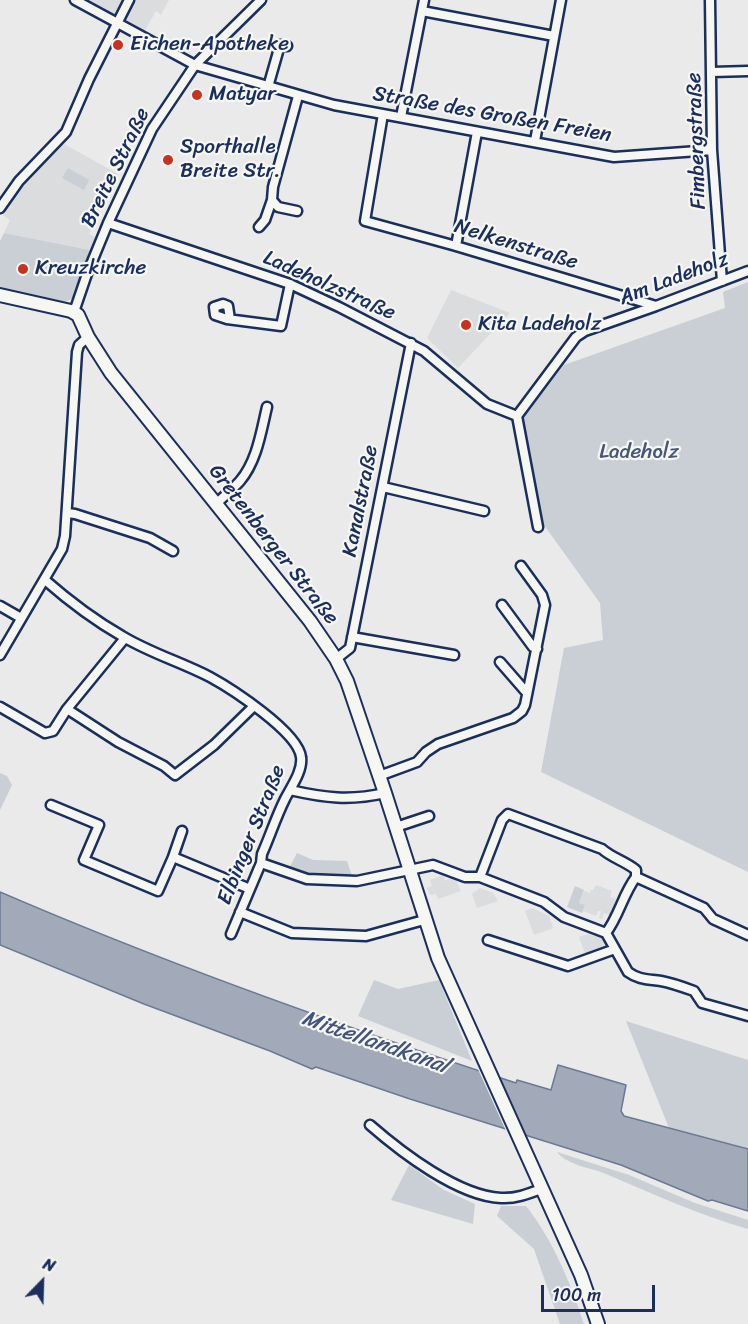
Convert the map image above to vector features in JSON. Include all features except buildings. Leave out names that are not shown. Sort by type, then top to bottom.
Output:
[{"type":"main road","points":[[0,295],[75,312]]},
{"type":"main road","name":"Gretenberger Straße","points":[[75,312],[111,373],[310,621],[336,659],[380,776],[424,920],[453,994],[541,1189]]},
{"type":"main road","points":[[541,1189],[580,1275],[598,1324]]},
{"type":"street","name":"Straße des Großen Freien","points":[[75,0],[195,65],[298,96],[614,157],[712,150]]},
{"type":"street","points":[[0,208],[19,181],[66,132],[89,79],[129,0]]},
{"type":"street","name":"Breite Straße","points":[[75,312],[87,274],[108,223],[152,129],[195,65],[261,0]]},
{"type":"street","points":[[401,117],[424,0]]},
{"type":"street","points":[[535,141],[561,0]]},
{"type":"street","name":"Fimbergstraße","points":[[710,0],[712,150],[722,281]]},
{"type":"street","points":[[422,11],[554,36]]},
{"type":"street","points":[[268,87],[280,45],[287,46]]},
{"type":"street","points":[[712,72],[748,70]]},
{"type":"street","points":[[259,228],[266,220],[272,200],[273,187],[298,96]]},
{"type":"street","name":"Nelkenstraße","points":[[383,114],[365,221],[656,306]]},
{"type":"street","points":[[456,246],[477,132]]},
{"type":"street","points":[[272,200],[278,207],[297,211]]},
{"type":"street","name":"Ladeholzstraße","points":[[108,223],[290,284],[411,343],[424,351],[487,404],[517,416]]},
{"type":"street","name":"Am Ladeholz","points":[[517,416],[576,337],[585,331],[748,271]]},
{"type":"street","points":[[231,319],[281,326],[290,284]]},
{"type":"street","points":[[0,655],[62,549],[67,513],[77,352],[79,345],[88,337]]},
{"type":"street","name":"Kanalstraße","points":[[336,659],[350,648],[411,343]]},
{"type":"street","points":[[216,504],[239,482],[253,460],[267,407]]},
{"type":"street","points":[[517,416],[538,527]]},
{"type":"street","points":[[383,486],[484,511]]},
{"type":"street","points":[[67,513],[150,538],[173,551]]},
{"type":"street","points":[[380,776],[417,762],[430,748],[438,744],[513,718],[522,711],[537,649],[544,605],[542,596],[521,566]]},
{"type":"street","points":[[45,580],[90,616],[125,638],[211,678],[254,706],[214,745],[175,775],[164,766],[118,742],[68,710]]},
{"type":"street","points":[[502,605],[533,647],[537,649]]},
{"type":"street","points":[[0,606],[21,618]]},
{"type":"street","points":[[352,637],[454,655]]},
{"type":"street","points":[[0,707],[45,733],[53,731],[125,638]]},
{"type":"street","points":[[500,662],[527,693]]},
{"type":"street","name":"Elbinger Straße","points":[[231,934],[302,759],[292,739],[254,706]]},
{"type":"street","points":[[290,790],[321,797],[357,799],[385,794]]},
{"type":"street","points":[[51,805],[99,825],[84,860],[158,891],[182,831]]},
{"type":"street","points":[[480,877],[502,820],[508,814],[602,849],[608,855],[627,862],[636,870],[636,877],[606,933]]},
{"type":"street","points":[[396,827],[429,816]]},
{"type":"street","points":[[173,857],[250,889]]},
{"type":"street","points":[[261,862],[307,879],[357,881],[433,865],[465,877],[480,877],[544,902],[564,917],[606,933],[628,972],[633,976],[662,981],[694,991],[702,1003],[748,1016]]},
{"type":"street","points":[[636,877],[704,908],[713,919],[748,935]]},
{"type":"street","points":[[240,912],[292,933],[366,936],[424,920]]},
{"type":"street","points":[[488,940],[568,966],[615,949]]},
{"type":"street","points":[[370,1125],[412,1159],[467,1189],[490,1197],[517,1198],[541,1189]]},
{"type":"shaded area","points":[[88,0],[169,0],[161,15],[156,11],[144,32]]},
{"type":"shaded area","points":[[64,144],[118,174],[105,200],[102,200],[89,234],[95,237],[90,250],[4,233],[10,220],[3,215],[26,179]]},
{"type":"shaded area","name":"Kita Ladeholz","points":[[451,290],[510,313],[458,368],[427,338]]},
{"type":"shaded area","points":[[443,875],[445,881],[451,878],[456,880],[461,891],[438,899],[436,894],[430,895],[427,888],[432,886],[430,880]]},
{"type":"shaded area","points":[[596,885],[612,891],[610,897],[616,899],[610,915],[604,913],[602,919],[599,918],[601,911],[598,911],[596,916],[583,911],[585,905],[579,903],[584,891],[590,893]]},
{"type":"shaded area","points":[[480,888],[493,893],[498,901],[477,908],[472,894]]},
{"type":"shaded area","points":[[532,908],[549,916],[553,927],[551,929],[534,935],[525,911]]},
{"type":"shaded area","points":[[588,934],[594,936],[600,934],[606,950],[586,956],[579,937]]},
{"type":"green space","points":[[68,168],[89,180],[84,190],[62,178]]},
{"type":"green space","points":[[4,233],[90,250],[73,298],[61,302],[0,287],[0,241]]},
{"type":"green space","name":"Ladeholz","points":[[748,282],[748,872],[541,772],[564,648],[603,640],[600,603],[544,525],[522,419],[564,365],[725,308],[723,292]]},
{"type":"green space","points":[[0,773],[7,776],[12,785],[0,810]]},
{"type":"green space","points":[[297,853],[313,860],[347,861],[353,879],[306,877],[288,870]]},
{"type":"green space","points":[[575,886],[584,890],[579,903],[585,905],[582,913],[567,907]]},
{"type":"green space","points":[[374,980],[398,989],[439,980],[472,1061],[358,1016]]},
{"type":"green space","points":[[626,1021],[748,1060],[748,1149],[669,1128]]},
{"type":"green space","points":[[557,1152],[629,1175],[695,1203],[748,1220],[748,1229],[694,1211],[606,1174],[573,1163]]},
{"type":"green space","points":[[409,1165],[444,1190],[475,1204],[473,1224],[391,1200]]},
{"type":"green space","points":[[501,1206],[526,1206],[536,1219],[560,1262],[584,1324],[560,1324],[534,1249],[497,1216]]},
{"type":"water","name":"Mittellandkanal","points":[[0,892],[126,944],[253,992],[516,1083],[517,1080],[551,1090],[558,1065],[626,1085],[621,1111],[624,1116],[748,1149],[748,1211],[712,1200],[708,1201],[621,1165],[316,1067],[312,1069],[0,945]]},
{"type":"pier","points":[[477,1067],[497,1074],[527,1139],[507,1133]]},
{"type":"place","name":"Eichen-Apotheke","points":[[118,45]]},
{"type":"place","name":"Matyar","points":[[197,95]]},
{"type":"place","name":"Sporthalle Breite Str.","points":[[168,160]]},
{"type":"place","name":"Kreuzkirche","points":[[23,269]]},
{"type":"place","name":"Kita Ladeholz","points":[[466,325]]}]
